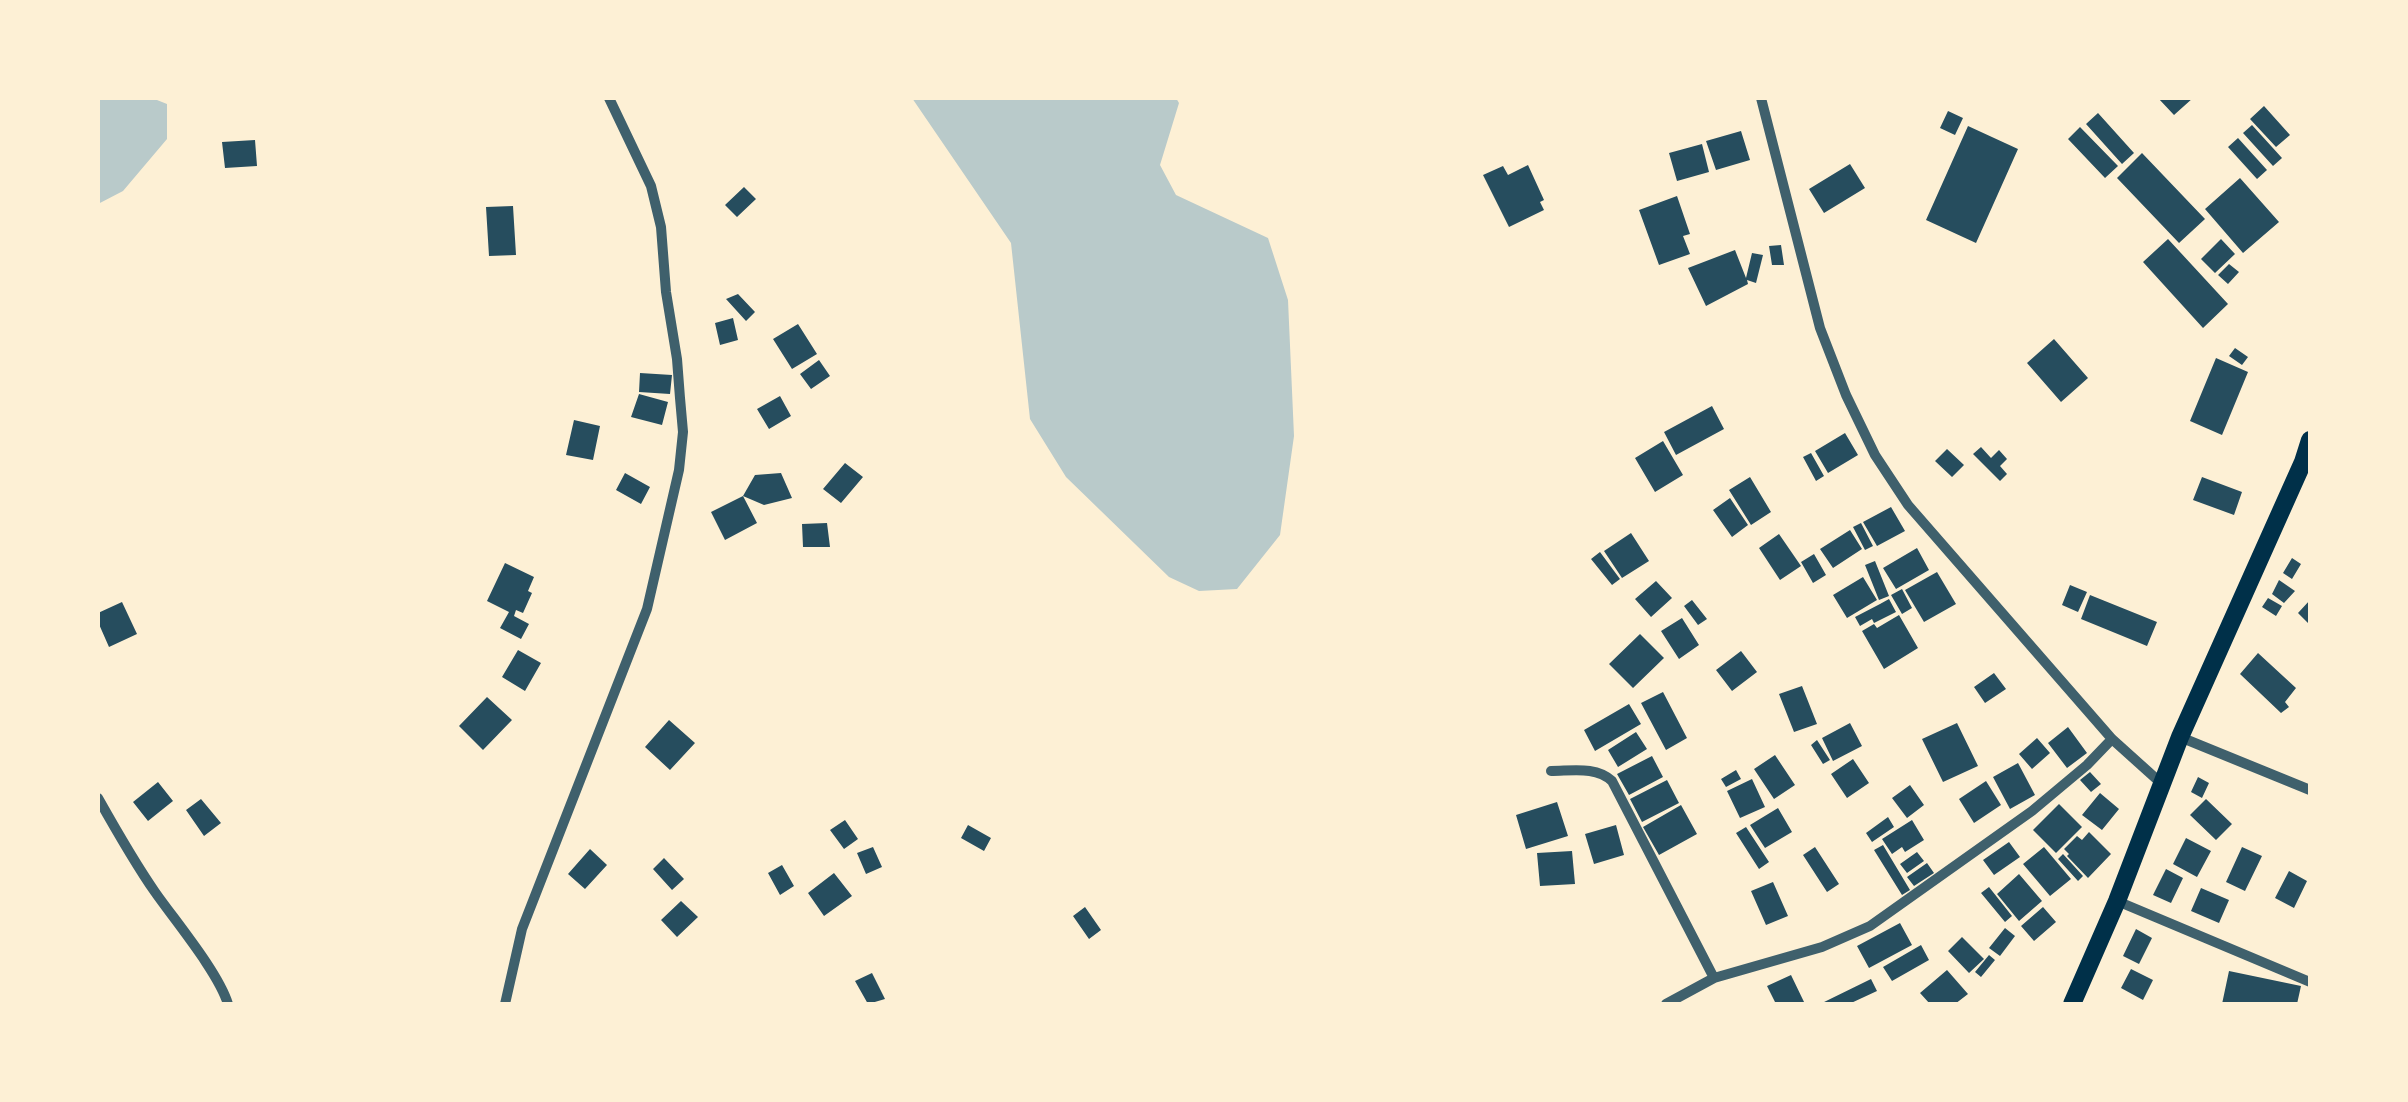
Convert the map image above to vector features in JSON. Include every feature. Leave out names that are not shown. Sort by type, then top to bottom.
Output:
[{"type":"main road","points":[[2072,1004],[2180,738],[2307,460],[2310,440]]},
{"type":"street","points":[[506,1004],[522,929],[647,610],[680,470],[683,432],[661,227],[651,186],[609,98]]},
{"type":"street","points":[[1762,98],[1820,328],[1875,455],[1908,505],[2112,739],[2163,784]]},
{"type":"street","points":[[2180,738],[2310,790]]},
{"type":"street","points":[[1666,1004],[1714,978],[1822,947],[1870,926],[2032,811],[2112,739]]},
{"type":"street","points":[[1551,771],[1594,770],[1612,781],[1714,978]]},
{"type":"street","points":[[98,798],[228,1004]]},
{"type":"street","points":[[2117,901],[2310,982]]},
{"type":"shaded area","points":[[98,98],[152,98],[167,104],[167,139],[123,191],[98,204]]},
{"type":"shaded area","points":[[912,98],[1176,98],[1179,103],[1160,165],[1176,195],[1268,238],[1288,300],[1294,436],[1280,535],[1237,589],[1199,591],[1169,577],[1066,477],[1030,419],[1011,243]]},
{"type":"building","points":[[2158,98],[2193,98],[2174,115]]},
{"type":"building","points":[[2264,106],[2290,135],[2276,147],[2250,119]]},
{"type":"building","points":[[1948,111],[1963,118],[1955,135],[1940,128]]},
{"type":"building","points":[[2098,113],[2134,153],[2122,164],[2086,124]]},
{"type":"building","points":[[2252,125],[2282,158],[2273,166],[2243,133]]},
{"type":"building","points":[[1968,126],[2018,149],[1976,243],[1926,220]]},
{"type":"building","points":[[2080,127],[2118,166],[2105,178],[2068,139]]},
{"type":"building","points":[[1741,131],[1750,160],[1716,170],[1706,141]]},
{"type":"building","points":[[2238,138],[2267,170],[2257,179],[2228,147]]},
{"type":"building","points":[[255,140],[257,166],[225,168],[222,142]]},
{"type":"building","points":[[1702,144],[1709,172],[1677,181],[1669,153]]},
{"type":"building","points":[[2142,153],[2205,219],[2179,243],[2117,178]]},
{"type":"building","points":[[1850,164],[1865,188],[1824,213],[1809,189]]},
{"type":"building","points":[[1528,165],[1544,200],[1540,202],[1544,210],[1509,227],[1483,175],[1503,166],[1508,175]]},
{"type":"building","points":[[2240,178],[2279,222],[2243,253],[2205,209]]},
{"type":"building","points":[[744,187],[756,199],[737,217],[725,205]]},
{"type":"building","points":[[1677,196],[1690,234],[1683,236],[1690,254],[1659,265],[1639,210]]},
{"type":"building","points":[[513,206],[516,255],[489,256],[486,207]]},
{"type":"building","points":[[2168,239],[2228,304],[2203,328],[2143,262]]},
{"type":"building","points":[[2221,239],[2235,254],[2215,273],[2201,259]]},
{"type":"building","points":[[1781,245],[1784,265],[1772,265],[1769,246]]},
{"type":"building","points":[[1735,250],[1746,278],[1752,253],[1763,255],[1756,283],[1747,280],[1748,284],[1706,306],[1688,268]]},
{"type":"building","points":[[2229,264],[2239,272],[2228,284],[2218,275]]},
{"type":"building","points":[[738,294],[755,312],[746,321],[726,299]]},
{"type":"building","points":[[733,318],[738,340],[720,345],[715,323]]},
{"type":"building","points":[[798,324],[817,354],[792,369],[773,339]]},
{"type":"building","points":[[2054,339],[2088,378],[2061,402],[2027,363]]},
{"type":"building","points":[[2235,348],[2248,357],[2242,365],[2229,356]]},
{"type":"building","points":[[2216,358],[2248,372],[2222,435],[2190,421]]},
{"type":"building","points":[[819,360],[830,376],[811,389],[800,374]]},
{"type":"building","points":[[640,373],[672,375],[670,394],[639,392]]},
{"type":"building","points":[[639,394],[668,402],[662,425],[631,417]]},
{"type":"building","points":[[780,396],[791,416],[769,429],[757,409]]},
{"type":"building","points":[[1712,406],[1724,429],[1676,455],[1664,432]]},
{"type":"building","points":[[574,420],[600,426],[593,460],[566,455]]},
{"type":"building","points":[[1845,433],[1858,455],[1828,473],[1815,451]]},
{"type":"building","points":[[1663,441],[1683,475],[1655,492],[1635,458]]},
{"type":"building","points":[[1981,447],[1991,458],[1999,450],[2007,459],[2000,466],[2007,474],[2000,481],[1973,454]]},
{"type":"building","points":[[1947,449],[1964,465],[1952,477],[1935,461]]},
{"type":"building","points":[[1811,453],[1824,476],[1816,481],[1803,457]]},
{"type":"building","points":[[845,463],[863,477],[841,503],[823,489]]},
{"type":"building","points":[[625,473],[650,487],[641,504],[616,490]]},
{"type":"building","points":[[781,473],[792,498],[764,505],[743,496],[755,475]]},
{"type":"building","points":[[1750,477],[1771,512],[1751,525],[1729,490]]},
{"type":"building","points":[[2202,477],[2242,492],[2234,515],[2193,500]]},
{"type":"building","points":[[743,496],[757,523],[725,540],[711,512]]},
{"type":"building","points":[[1730,498],[1748,525],[1732,537],[1713,510]]},
{"type":"building","points":[[1891,507],[1905,531],[1877,546],[1863,522]]},
{"type":"building","points":[[827,523],[830,547],[803,547],[802,524]]},
{"type":"building","points":[[1861,523],[1873,546],[1865,550],[1853,527]]},
{"type":"building","points":[[1850,530],[1862,549],[1833,568],[1820,549]]},
{"type":"building","points":[[1631,533],[1649,561],[1622,578],[1604,551]]},
{"type":"building","points":[[1779,534],[1801,566],[1780,580],[1759,548]]},
{"type":"building","points":[[1917,548],[1929,570],[1896,589],[1883,568]]},
{"type":"building","points":[[1600,552],[1620,579],[1612,585],[1591,559]]},
{"type":"building","points":[[1814,554],[1826,575],[1813,583],[1801,562]]},
{"type":"building","points":[[2292,558],[2301,564],[2292,579],[2283,573]]},
{"type":"building","points":[[1875,561],[1889,596],[1879,600],[1865,565]]},
{"type":"building","points":[[505,563],[534,577],[523,613],[516,610],[514,616],[529,624],[521,639],[500,628],[509,612],[487,601]]},
{"type":"building","points":[[1937,572],[1956,604],[1924,622],[1905,590]]},
{"type":"building","points":[[1863,577],[1877,600],[1847,618],[1833,595]]},
{"type":"building","points":[[2279,580],[2295,591],[2284,603],[2272,594]]},
{"type":"building","points":[[1656,581],[1672,598],[1651,617],[1635,599]]},
{"type":"building","points":[[2070,585],[2087,592],[2078,612],[2062,605]]},
{"type":"building","points":[[1902,589],[1912,608],[1902,614],[1891,595]]},
{"type":"building","points":[[2090,595],[2157,622],[2147,646],[2081,619]]},
{"type":"building","points":[[2268,598],[2282,606],[2276,616],[2262,607]]},
{"type":"building","points":[[1889,599],[1896,612],[1860,626],[1855,617]]},
{"type":"building","points":[[1692,600],[1707,619],[1698,625],[1684,606]]},
{"type":"building","points":[[2310,600],[2310,622],[2309,624],[2298,613]]},
{"type":"building","points":[[122,602],[137,634],[109,647],[98,613]]},
{"type":"building","points":[[1899,615],[1918,648],[1884,669],[1862,631],[1874,624],[1877,628]]},
{"type":"building","points":[[1682,618],[1699,645],[1679,659],[1661,631]]},
{"type":"building","points":[[1640,634],[1664,658],[1633,688],[1609,664]]},
{"type":"building","points":[[518,650],[541,663],[525,691],[502,677]]},
{"type":"building","points":[[1741,651],[1757,672],[1732,691],[1716,670]]},
{"type":"building","points":[[2258,653],[2296,688],[2285,702],[2289,707],[2281,713],[2240,674]]},
{"type":"building","points":[[1994,673],[2006,689],[1985,703],[1974,687]]},
{"type":"building","points":[[1802,686],[1817,724],[1794,732],[1779,694]]},
{"type":"building","points":[[1663,692],[1687,738],[1666,750],[1641,703]]},
{"type":"building","points":[[487,697],[512,720],[483,750],[459,726]]},
{"type":"building","points":[[1629,704],[1641,724],[1595,751],[1584,730]]},
{"type":"building","points":[[669,720],[695,743],[670,770],[645,747]]},
{"type":"building","points":[[1850,723],[1862,746],[1833,761],[1822,738]]},
{"type":"building","points":[[1957,723],[1978,766],[1943,782],[1922,739]]},
{"type":"building","points":[[2068,727],[2087,753],[2067,768],[2048,743]]},
{"type":"building","points":[[1636,732],[1647,749],[1618,767],[1608,750]]},
{"type":"building","points":[[2037,738],[2050,753],[2032,769],[2019,754]]},
{"type":"building","points":[[1817,740],[1830,760],[1823,764],[1811,745]]},
{"type":"building","points":[[1775,755],[1795,785],[1774,799],[1754,769]]},
{"type":"building","points":[[1652,756],[1663,777],[1629,795],[1617,774]]},
{"type":"building","points":[[1853,759],[1869,783],[1847,798],[1831,774]]},
{"type":"building","points":[[2018,763],[2035,795],[2010,809],[1993,777]]},
{"type":"building","points":[[1736,770],[1741,779],[1726,787],[1721,779]]},
{"type":"building","points":[[2090,772],[2101,784],[2091,792],[2080,780]]},
{"type":"building","points":[[2198,777],[2209,783],[2202,798],[2191,792]]},
{"type":"building","points":[[1752,779],[1765,807],[1740,818],[1727,791]]},
{"type":"building","points":[[1667,780],[1679,803],[1642,822],[1630,799]]},
{"type":"building","points":[[1986,781],[2001,805],[1974,823],[1959,799]]},
{"type":"building","points":[[158,782],[173,801],[148,821],[133,802]]},
{"type":"building","points":[[1910,785],[1924,805],[1907,818],[1892,798]]},
{"type":"building","points":[[2100,793],[2119,809],[2102,830],[2082,815]]},
{"type":"building","points":[[201,799],[221,823],[204,836],[186,810]]},
{"type":"building","points":[[2206,799],[2232,824],[2216,840],[2190,815]]},
{"type":"building","points":[[1557,802],[1568,836],[1526,849],[1516,815]]},
{"type":"building","points":[[2059,804],[2082,827],[2056,853],[2033,830]]},
{"type":"building","points":[[1681,805],[1697,834],[1659,855],[1643,827]]},
{"type":"building","points":[[1778,808],[1792,832],[1765,848],[1750,825]]},
{"type":"building","points":[[1888,817],[1894,827],[1872,842],[1866,833]]},
{"type":"building","points":[[845,820],[858,839],[844,849],[830,830]]},
{"type":"building","points":[[1912,820],[1924,840],[1905,852],[1902,847],[1892,854],[1882,839]]},
{"type":"building","points":[[968,825],[991,838],[984,851],[961,838]]},
{"type":"building","points":[[1616,825],[1624,855],[1594,864],[1585,834]]},
{"type":"building","points":[[1746,827],[1769,862],[1759,869],[1736,833]]},
{"type":"building","points":[[2089,832],[2111,854],[2088,878],[2064,849],[2077,836],[2082,840]]},
{"type":"building","points":[[2186,838],[2211,851],[2197,877],[2173,864]]},
{"type":"building","points":[[2009,842],[2020,857],[1994,875],[1983,860]]},
{"type":"building","points":[[1883,845],[1910,890],[1902,895],[1874,850]]},
{"type":"building","points":[[873,847],[882,867],[866,874],[857,853]]},
{"type":"building","points":[[1815,847],[1839,884],[1827,892],[1803,855]]},
{"type":"building","points":[[2044,847],[2071,879],[2050,896],[2023,864]]},
{"type":"building","points":[[2242,847],[2262,856],[2245,891],[2226,882]]},
{"type":"building","points":[[590,849],[607,865],[585,889],[568,874]]},
{"type":"building","points":[[1572,851],[1575,884],[1540,886],[1537,853]]},
{"type":"building","points":[[1917,852],[1924,861],[1907,873],[1900,864]]},
{"type":"building","points":[[2063,854],[2083,876],[2078,881],[2058,859]]},
{"type":"building","points":[[664,858],[684,879],[672,890],[653,869]]},
{"type":"building","points":[[1927,863],[1934,873],[1914,886],[1907,877]]},
{"type":"building","points":[[782,865],[794,886],[780,895],[768,873]]},
{"type":"building","points":[[2166,869],[2183,878],[2171,903],[2153,895]]},
{"type":"building","points":[[2289,871],[2307,881],[2294,908],[2275,898]]},
{"type":"building","points":[[834,873],[852,896],[824,916],[808,893]]},
{"type":"building","points":[[2019,874],[2042,901],[2019,921],[1997,894]]},
{"type":"building","points":[[1773,882],[1788,916],[1766,925],[1751,891]]},
{"type":"building","points":[[1989,887],[2012,916],[2005,922],[1981,893]]},
{"type":"building","points":[[2201,888],[2229,900],[2219,923],[2191,911]]},
{"type":"building","points":[[681,901],[698,917],[677,937],[661,920]]},
{"type":"building","points":[[1085,907],[1101,930],[1089,939],[1073,916]]},
{"type":"building","points":[[2043,907],[2056,922],[2034,941],[2021,926]]},
{"type":"building","points":[[1900,923],[1912,945],[1869,968],[1857,946]]},
{"type":"building","points":[[2005,928],[2015,936],[2000,956],[1989,948]]},
{"type":"building","points":[[2136,929],[2152,938],[2139,964],[2123,956]]},
{"type":"building","points":[[1962,937],[1984,959],[1969,973],[1948,951]]},
{"type":"building","points":[[1921,945],[1929,960],[1892,981],[1883,967]]},
{"type":"building","points":[[1989,955],[1995,960],[1981,977],[1975,972]]},
{"type":"building","points":[[2131,969],[2153,980],[2143,1000],[2121,988]]},
{"type":"building","points":[[1947,970],[1968,994],[1955,1004],[1930,1004],[1920,993]]},
{"type":"building","points":[[2229,971],[2301,986],[2297,1004],[2222,1004]]},
{"type":"building","points":[[872,973],[885,999],[868,1004],[855,981]]},
{"type":"building","points":[[1791,975],[1805,1004],[1776,1004],[1767,986]]},
{"type":"building","points":[[1871,979],[1877,991],[1849,1004],[1820,1004]]}]
